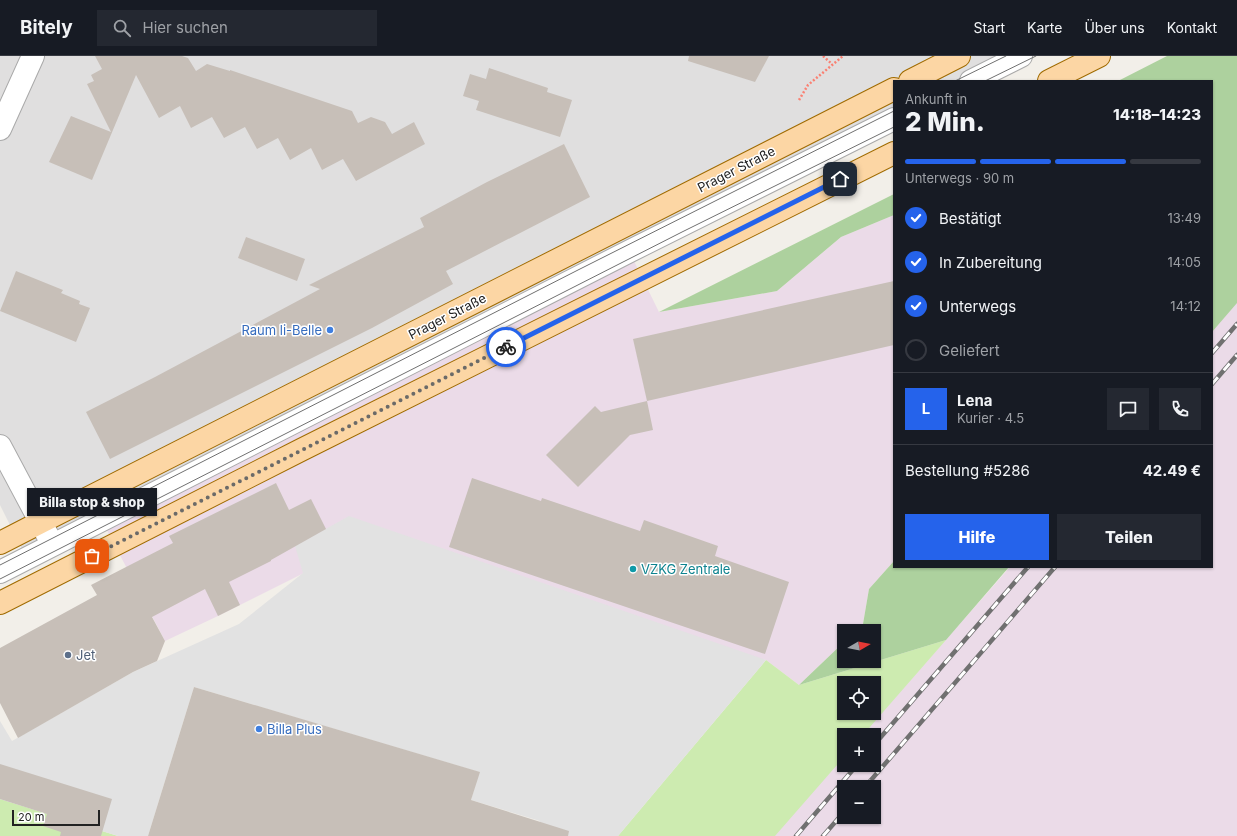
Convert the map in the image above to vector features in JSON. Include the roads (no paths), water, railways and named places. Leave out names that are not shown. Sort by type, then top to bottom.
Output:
[{"type":"main road","points":[[912,80],[959,56]]},
{"type":"main road","points":[[1051,80],[1100,56]]},
{"type":"main road","name":"Prager Straße","points":[[0,603],[52,546],[893,90]]},
{"type":"main road","name":"Prager Straße","points":[[0,543],[52,546],[315,443],[893,154]]},
{"type":"street","points":[[0,129],[33,56]]},
{"type":"street","points":[[973,80],[1021,56]]},
{"type":"street","points":[[0,572],[637,247],[893,119]]},
{"type":"street","points":[[0,446],[52,546]]},
{"type":"tram line","points":[[957,80],[1006,56]]},
{"type":"tram line","points":[[987,80],[1036,56]]},
{"type":"tram line","points":[[0,565],[578,270],[893,112]]},
{"type":"tram line","points":[[0,579],[682,232],[893,127]]},
{"type":"railway","points":[[1213,352],[1237,324]]},
{"type":"railway","points":[[1213,383],[1237,355]]},
{"type":"railway","points":[[881,737],[1027,568]]},
{"type":"railway","points":[[871,780],[1054,568]]},
{"type":"railway","points":[[796,836],[851,772]]},
{"type":"railway","points":[[823,836],[837,820]]},
{"type":"place","name":"Raum li-Belle","points":[[330,330]]},
{"type":"place","name":"Billa stop & shop","points":[[92,556]]},
{"type":"place","name":"VZKG Zentrale","points":[[633,569]]},
{"type":"place","name":"Jet","points":[[68,655]]},
{"type":"place","name":"Billa Plus","points":[[259,729]]}]
